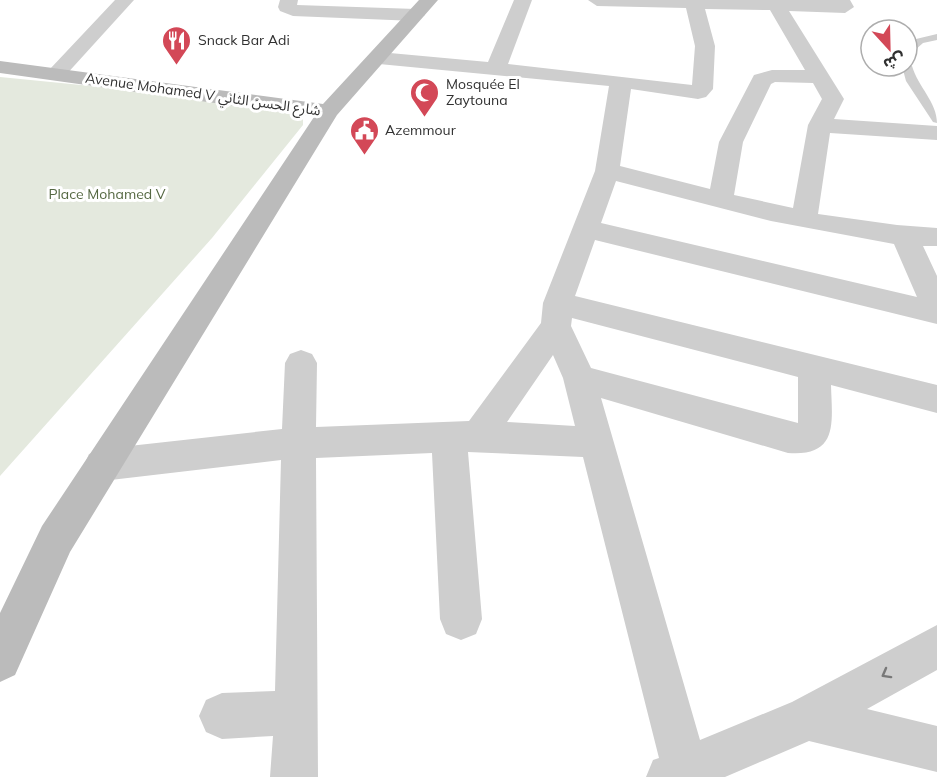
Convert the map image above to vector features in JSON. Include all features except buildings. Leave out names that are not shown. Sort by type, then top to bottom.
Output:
[{"type":"main road","name":"Avenue Mohamed V شارع الحسن الثاني","points":[[0,67],[57,73],[328,112],[423,8]]},
{"type":"main road","points":[[0,660],[56,539],[328,112]]},
{"type":"street","points":[[57,73],[125,0]]},
{"type":"street","points":[[289,0],[287,7],[293,10],[423,8]]},
{"type":"street","points":[[495,70],[523,0]]},
{"type":"street","points":[[597,0],[845,7],[841,0]]},
{"type":"street","points":[[379,58],[621,81],[694,92],[702,89],[705,45],[694,2]]},
{"type":"street","points":[[776,5],[832,99],[820,125],[804,218]]},
{"type":"street","points":[[721,198],[731,142],[762,80],[772,76],[820,77]]},
{"type":"street","points":[[461,620],[463,437],[557,315],[585,228],[607,171],[621,81]]},
{"type":"street","points":[[820,125],[937,133]]},
{"type":"street","points":[[607,171],[804,218],[905,237],[937,237]]},
{"type":"street","points":[[585,228],[937,313]]},
{"type":"street","points":[[905,237],[937,308]]},
{"type":"street","points":[[557,315],[814,368],[937,399]]},
{"type":"street","points":[[557,315],[579,378],[677,773],[807,718],[937,646]]},
{"type":"street","points":[[294,777],[297,712],[297,443],[301,363]]},
{"type":"street","points":[[579,378],[788,438],[802,439],[816,431],[814,368]]},
{"type":"street","points":[[102,465],[297,443],[463,437],[595,442]]},
{"type":"street","points":[[222,716],[297,712]]},
{"type":"street","points":[[807,718],[937,749]]},
{"type":"lane","points":[[919,42],[937,37]]},
{"type":"lane","points":[[910,78],[937,120]]},
{"type":"green space","name":"Place Mohamed V","points":[[0,77],[283,105],[303,111],[303,125],[212,238],[0,476]]},
{"type":"place","name":"Snack Bar Adi","points":[[177,66]]},
{"type":"place","name":"Mosquée El Zaytouna","points":[[425,118]]},
{"type":"place","name":"Azemmour","points":[[364,156]]}]
